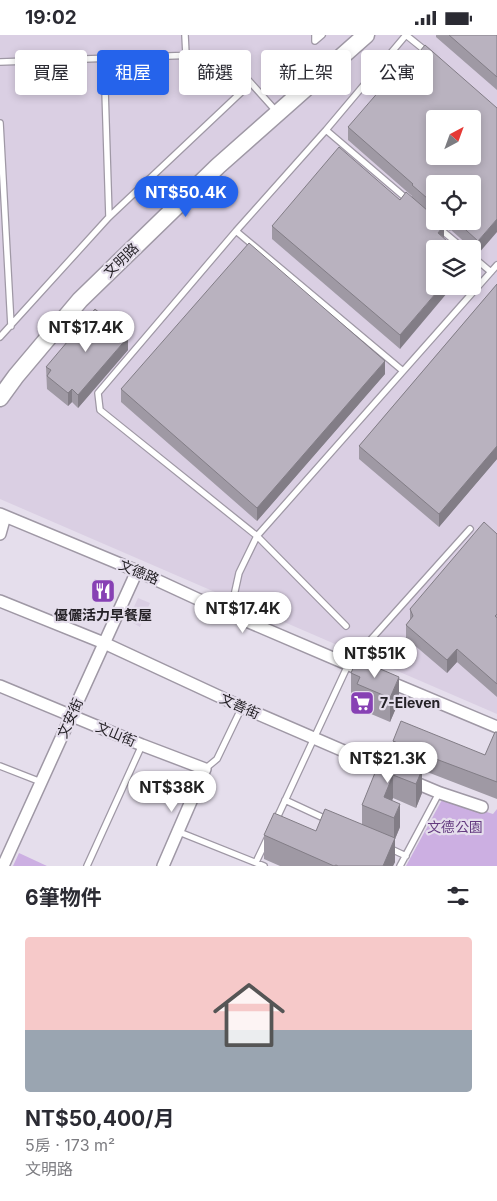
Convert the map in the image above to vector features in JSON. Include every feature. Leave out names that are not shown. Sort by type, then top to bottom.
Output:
[{"type":"street","name":"文明路","points":[[0,398],[16,376],[80,300],[218,166],[366,35]]},
{"type":"street","points":[[0,534],[3,515]]},
{"type":"street","name":"文德路","points":[[3,515],[137,571],[348,665],[497,727]]},
{"type":"street","name":"文安街","points":[[3,866],[137,571]]},
{"type":"street","name":"文善街","points":[[0,601],[104,643],[242,707],[440,793],[482,807]]},
{"type":"street","name":"文山街","points":[[0,686],[205,769]]},
{"type":"street","points":[[163,866],[205,769]]},
{"type":"lane","points":[[185,35],[186,50]]},
{"type":"lane","points":[[315,35],[315,41],[322,35]]},
{"type":"lane","points":[[346,626],[257,536],[100,410],[98,393],[406,35],[424,50]]},
{"type":"lane","points":[[0,62],[97,58]]},
{"type":"lane","points":[[251,83],[278,113]]},
{"type":"lane","points":[[105,95],[109,217]]},
{"type":"lane","points":[[0,337],[109,217],[238,95]]},
{"type":"lane","points":[[0,123],[11,326]]},
{"type":"lane","points":[[326,130],[413,205]]},
{"type":"lane","points":[[442,230],[454,240]]},
{"type":"lane","points":[[236,231],[403,371]]},
{"type":"lane","points":[[481,264],[491,272]]},
{"type":"lane","points":[[230,614],[239,573],[257,536],[497,265]]},
{"type":"lane","points":[[273,827],[348,665],[470,529]]},
{"type":"lane","points":[[205,769],[216,759],[242,707]]},
{"type":"lane","points":[[87,866],[142,745]]},
{"type":"lane","points":[[0,766],[41,783]]},
{"type":"lane","points":[[400,866],[440,793]]},
{"type":"lane","points":[[285,799],[337,824]]},
{"type":"lane","points":[[178,832],[264,866]]},
{"type":"lane","points":[[256,862],[268,835]]},
{"type":"lane","points":[[380,844],[406,856]]},
{"type":"shaded area","points":[[0,35],[497,35],[497,714],[0,499]]},
{"type":"shaded area","points":[[138,598],[150,603],[140,627],[128,620]]},
{"type":"green space","name":"文德公園","points":[[443,798],[493,814],[497,809],[497,866],[406,866]]},
{"type":"green space","points":[[19,853],[47,866],[13,866]]},
{"type":"building","points":[[449,35],[497,35],[497,77]]},
{"type":"building","points":[[425,45],[431,50],[421,50]]},
{"type":"building","points":[[433,52],[497,108],[497,219],[479,240],[466,230],[481,230],[481,175],[426,175],[426,197],[348,127],[376,95],[433,95]]},
{"type":"building","points":[[339,147],[400,200],[406,192],[426,209],[426,230],[440,230],[438,233],[446,240],[426,240],[426,295],[434,295],[400,335],[272,226]]},
{"type":"building","points":[[249,243],[385,361],[257,508],[121,389]]},
{"type":"building","points":[[497,284],[497,446],[439,514],[359,446]]},
{"type":"building","points":[[95,309],[128,337],[78,395],[72,389],[68,393],[47,376],[51,370],[46,367]]},
{"type":"building","points":[[484,522],[497,534],[497,614],[495,616],[497,618],[497,684],[457,649],[447,660],[406,625],[413,616],[410,609]]},
{"type":"building","points":[[357,659],[399,677],[390,698],[357,684],[360,677],[351,673]]},
{"type":"building","points":[[401,721],[485,755],[495,732],[497,732],[497,782],[420,753],[418,759],[404,753],[407,747],[393,741]]},
{"type":"building","points":[[383,753],[422,770],[416,784],[393,775],[384,797],[400,804],[394,818],[362,805]]},
{"type":"building","points":[[325,809],[395,838],[383,866],[334,866],[264,835],[274,813],[316,831]]},
{"type":"place","name":"優儷活力早餐屋","points":[[103,591]]},
{"type":"place","name":"7-Eleven","points":[[362,703]]}]
